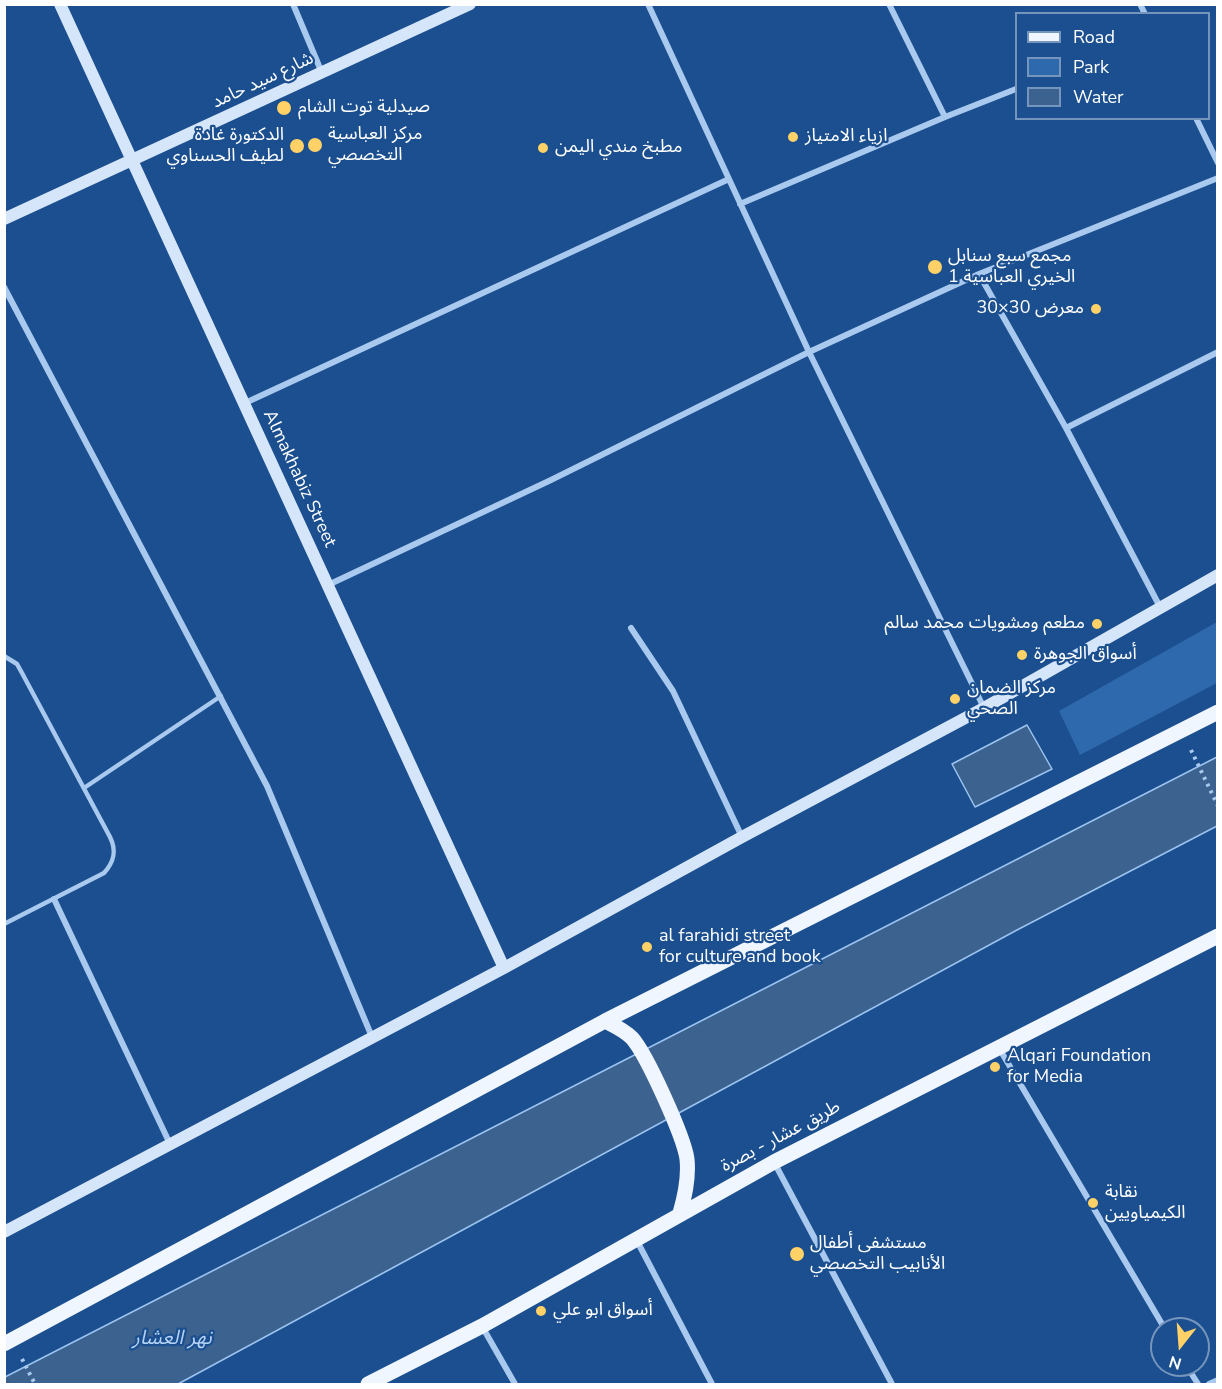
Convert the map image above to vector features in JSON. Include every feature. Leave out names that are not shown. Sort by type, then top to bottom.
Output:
[{"type":"main road","points":[[4,1344],[605,1022],[1218,712]]},
{"type":"main road","name":"طريق عشار - بصرة","points":[[368,1384],[482,1326],[635,1238],[774,1162],[1218,936]]},
{"type":"main road","points":[[605,1022],[623,1030],[638,1045],[683,1141],[687,1159],[687,1177],[680,1213]]},
{"type":"street","name":"Almakhabiz Street","points":[[60,4],[504,968]]},
{"type":"street","points":[[293,4],[322,73]]},
{"type":"street","name":"شارع سيد حامد","points":[[4,219],[470,4]]},
{"type":"street","points":[[648,4],[809,352],[984,708]]},
{"type":"street","points":[[889,4],[945,117]]},
{"type":"street","points":[[740,204],[1015,90]]},
{"type":"street","points":[[1197,120],[1218,163]]},
{"type":"street","points":[[328,585],[551,480],[809,352],[979,274],[1218,178]]},
{"type":"street","points":[[244,404],[729,179]]},
{"type":"street","points":[[979,274],[1066,428],[1160,607]]},
{"type":"street","points":[[4,287],[267,786],[372,1037]]},
{"type":"street","points":[[1066,428],[1218,352]]},
{"type":"street","points":[[4,1232],[504,968],[742,837],[984,708],[1218,575]]},
{"type":"street","points":[[631,628],[673,691],[742,837]]},
{"type":"street","points":[[54,899],[170,1144]]},
{"type":"street","points":[[998,1046],[1158,1317]]},
{"type":"street","points":[[774,1162],[892,1384]]},
{"type":"street","points":[[635,1238],[712,1384]]},
{"type":"street","points":[[482,1326],[515,1384]]},
{"type":"street","points":[[1209,1384],[1218,1380]]},
{"type":"lane","points":[[4,656],[17,664],[114,845],[113,860],[104,873],[4,924]]},
{"type":"lane","points":[[84,788],[221,696]]},
{"type":"path","points":[[1194,759],[1218,806]]},
{"type":"path","points":[[24,1363],[35,1384]]},
{"type":"green space","points":[[1217,622],[1217,683],[1080,755],[1059,711]]},
{"type":"water","points":[[1027,725],[1052,769],[975,807],[952,764]]},
{"type":"water","name":"نهر العشار","points":[[1217,757],[1217,826],[1017,930],[178,1384],[5,1384],[5,1377]]},
{"type":"place","name":"صيدلية توت الشام","points":[[284,108]]},
{"type":"place","name":"ازياء الامتياز","points":[[793,137]]},
{"type":"place","name":"مركز العباسية التخصصي","points":[[315,145]]},
{"type":"place","name":"الدكتورة غادة لطيف الحسناوي","points":[[297,146]]},
{"type":"place","name":"مطبخ مندي اليمن","points":[[543,148]]},
{"type":"place","name":"مجمع سبع سنابل الخيري العباسية 1","points":[[935,267]]},
{"type":"place","name":"معرض 30×30","points":[[1096,309]]},
{"type":"place","name":"مطعم ومشويات محمد سالم","points":[[1097,624]]},
{"type":"place","name":"أسواق الجوهرة","points":[[1022,655]]},
{"type":"place","name":"مركز الضمان الصحي","points":[[955,699]]},
{"type":"place","name":"al farahidi street for culture and book","points":[[647,947]]},
{"type":"place","name":"Alqari Foundation for Media","points":[[995,1067]]},
{"type":"place","name":"نقابة الكيمياويين","points":[[1093,1203]]},
{"type":"place","name":"مستشفى أطفال الأنابيب التخصصي","points":[[797,1254]]},
{"type":"place","name":"أسواق ابو علي","points":[[541,1311]]}]
